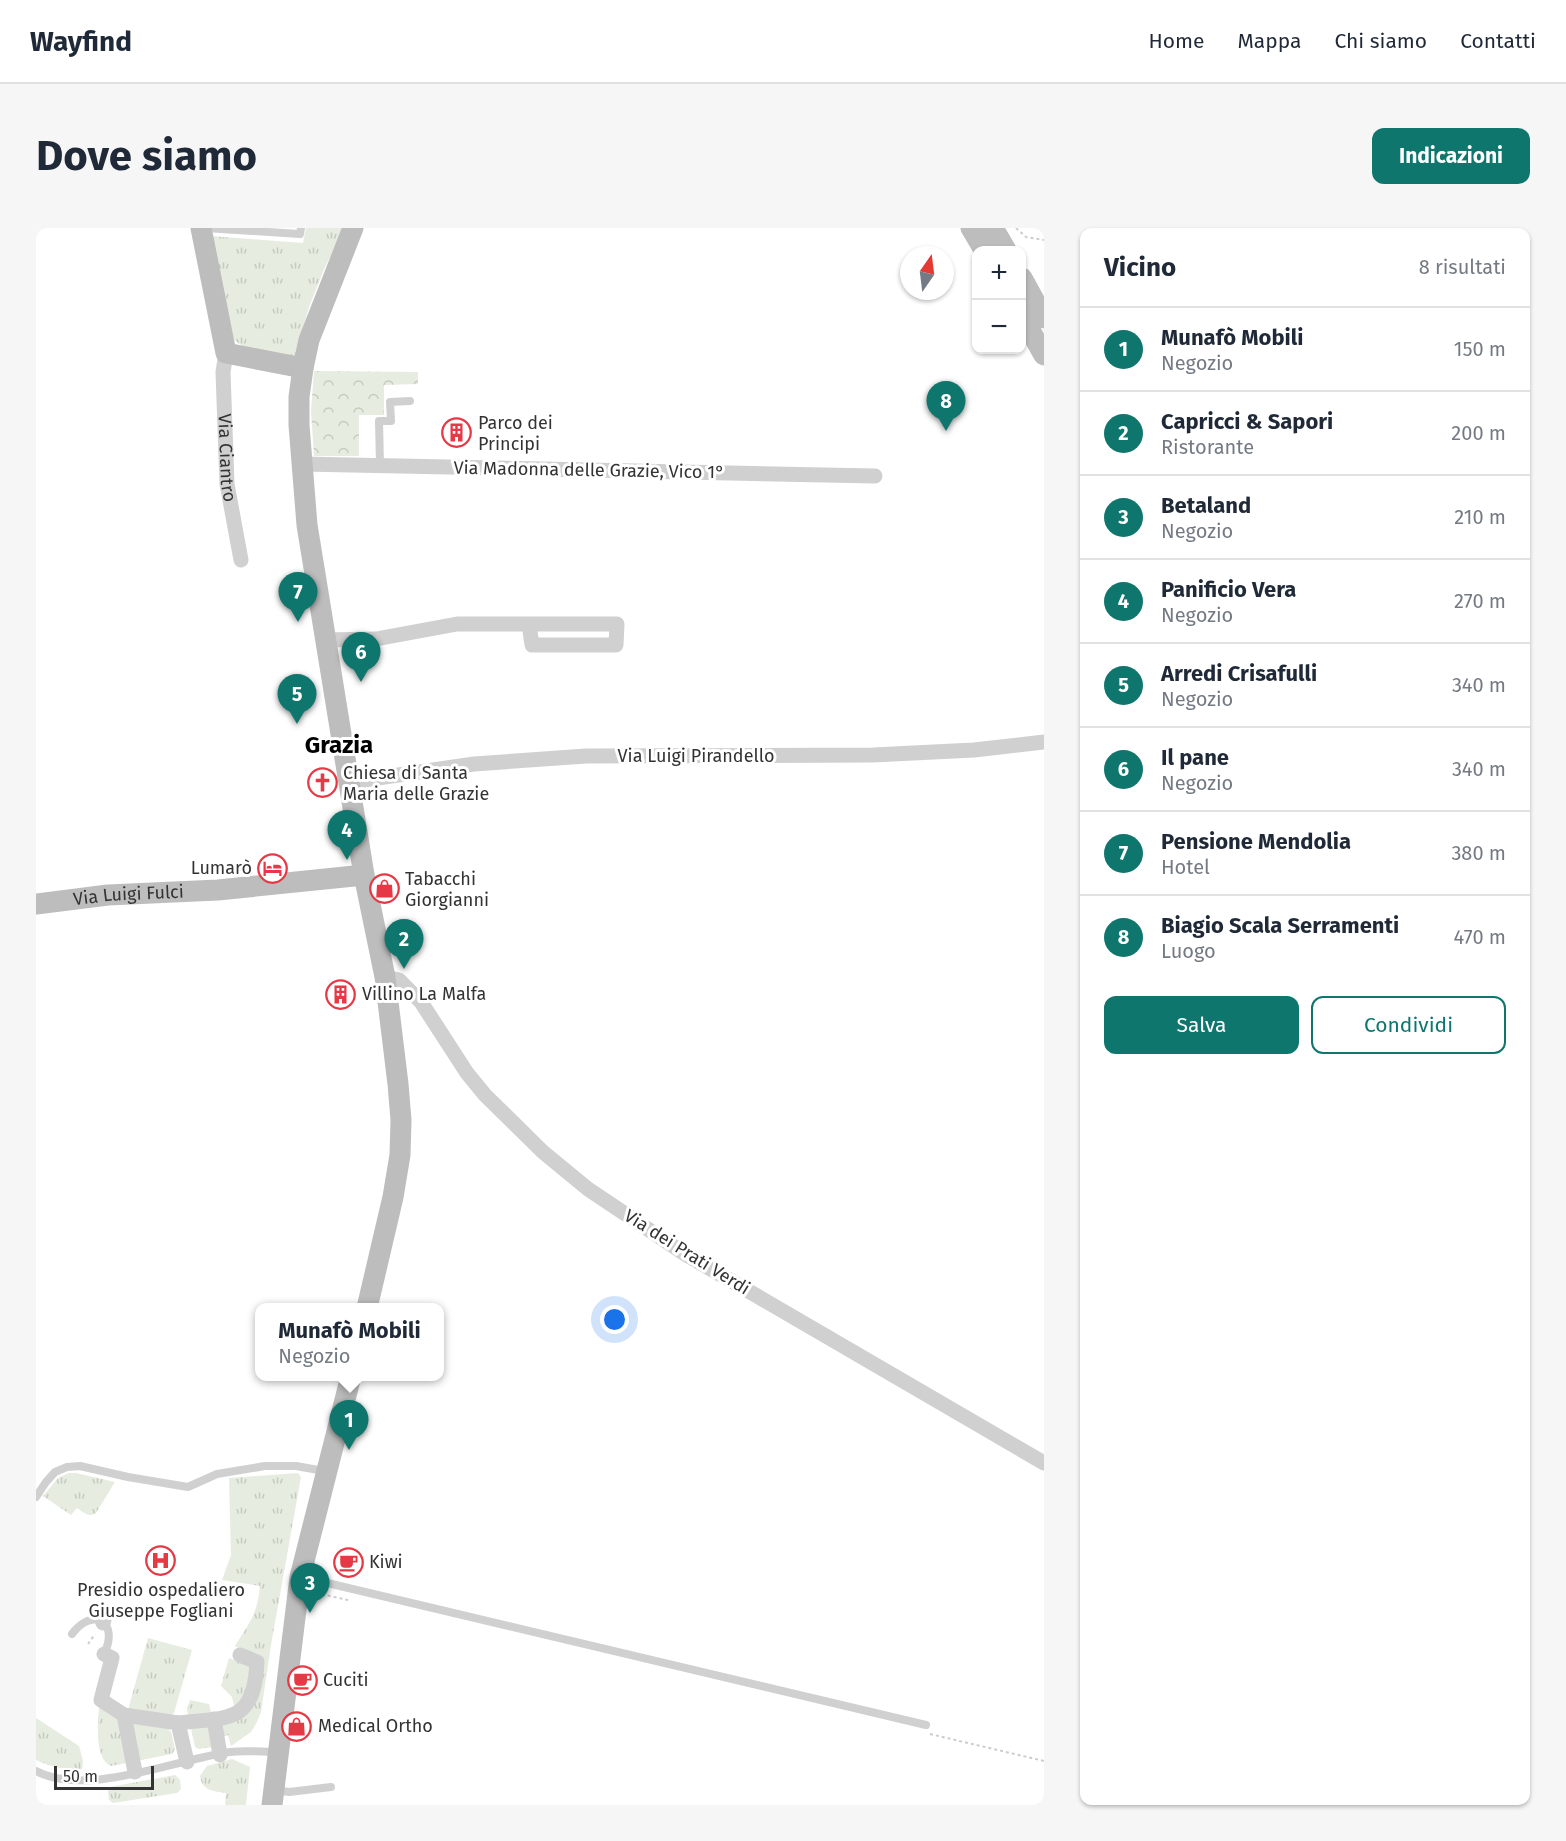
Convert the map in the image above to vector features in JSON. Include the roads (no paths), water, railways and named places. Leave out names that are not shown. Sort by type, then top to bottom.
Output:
[{"type":"main road","name":"Via Ciantro","points":[[203,228],[226,353]]},
{"type":"main road","points":[[353,228],[318,314],[303,368],[299,397],[307,525],[364,875],[385,977],[401,1120],[400,1155],[393,1197],[368,1303]]},
{"type":"main road","points":[[971,228],[982,246]]},
{"type":"main road","points":[[993,228],[1004,246]]},
{"type":"main road","points":[[1026,285],[1044,318]]},
{"type":"main road","points":[[1026,323],[1044,355]]},
{"type":"main road","points":[[226,353],[303,368]]},
{"type":"main road","name":"Via Luigi Fulci","points":[[36,904],[108,895],[218,890],[364,875]]},
{"type":"main road","points":[[273,1797],[300,1577],[350,1381]]},
{"type":"street","name":"Via Ciantro","points":[[226,353],[223,372],[227,484],[241,561]]},
{"type":"street","name":"Via Madonna delle Grazie, Vico 1°","points":[[302,464],[875,476]]},
{"type":"street","points":[[326,640],[376,639],[457,624],[529,624],[617,624],[616,645],[532,645],[529,624]]},
{"type":"street","name":"Via Luigi Pirandello","points":[[350,782],[474,764],[586,756],[873,755],[974,750],[1044,742]]},
{"type":"street","name":"Via dei Prati Verdi","points":[[385,977],[399,981],[421,1002],[485,1095],[543,1152],[588,1189],[685,1254],[1044,1464]]},
{"type":"street","points":[[104,1654],[112,1658],[101,1700],[124,1715],[178,1723],[237,1714],[247,1706],[256,1681],[257,1662],[240,1655]]},
{"type":"street","points":[[124,1715],[135,1772]]},
{"type":"street","points":[[214,1719],[220,1755]]},
{"type":"street","points":[[178,1723],[187,1762]]},
{"type":"lane","points":[[203,228],[300,234],[301,228]]},
{"type":"lane","points":[[380,465],[379,421],[391,421],[390,402],[410,401]]},
{"type":"lane","points":[[36,1497],[55,1473],[67,1467],[80,1466],[188,1487],[217,1474],[265,1466],[296,1466],[328,1472]]},
{"type":"lane","points":[[300,1577],[926,1725]]},
{"type":"lane","points":[[72,1634],[85,1621],[103,1622],[110,1635],[104,1654]]},
{"type":"lane","points":[[36,1772],[67,1781],[95,1780],[231,1752],[278,1752]]},
{"type":"lane","points":[[273,1797],[289,1792],[331,1787]]},
{"type":"place","name":"Biagio Scala Serramenti","points":[[946,431]]},
{"type":"place","name":"Parco dei Principi","points":[[457,433]]},
{"type":"place","name":"Pensione Mendolia","points":[[298,622]]},
{"type":"place","name":"Il pane","points":[[361,682]]},
{"type":"place","name":"Arredi Crisafulli","points":[[297,724]]},
{"type":"place","name":"Chiesa di Santa Maria delle Grazie","points":[[322,783]]},
{"type":"place","name":"Panificio Vera","points":[[347,860]]},
{"type":"place","name":"Lumarò","points":[[273,868]]},
{"type":"place","name":"Tabacchi Giorgianni","points":[[384,889]]},
{"type":"place","name":"Capricci & Sapori","points":[[404,969]]},
{"type":"place","name":"Villino La Malfa","points":[[341,994]]},
{"type":"place","name":"Munafò Mobili","points":[[349,1450]]},
{"type":"place","name":"Presidio ospedaliero Giuseppe Fogliani","points":[[161,1561]]},
{"type":"place","name":"Kiwi","points":[[348,1562]]},
{"type":"place","name":"Betaland","points":[[310,1613]]},
{"type":"place","name":"Cuciti","points":[[302,1680]]},
{"type":"place","name":"Medical Ortho","points":[[297,1726]]},
{"type":"district","name":"Grazia","points":[[339,745]]}]
